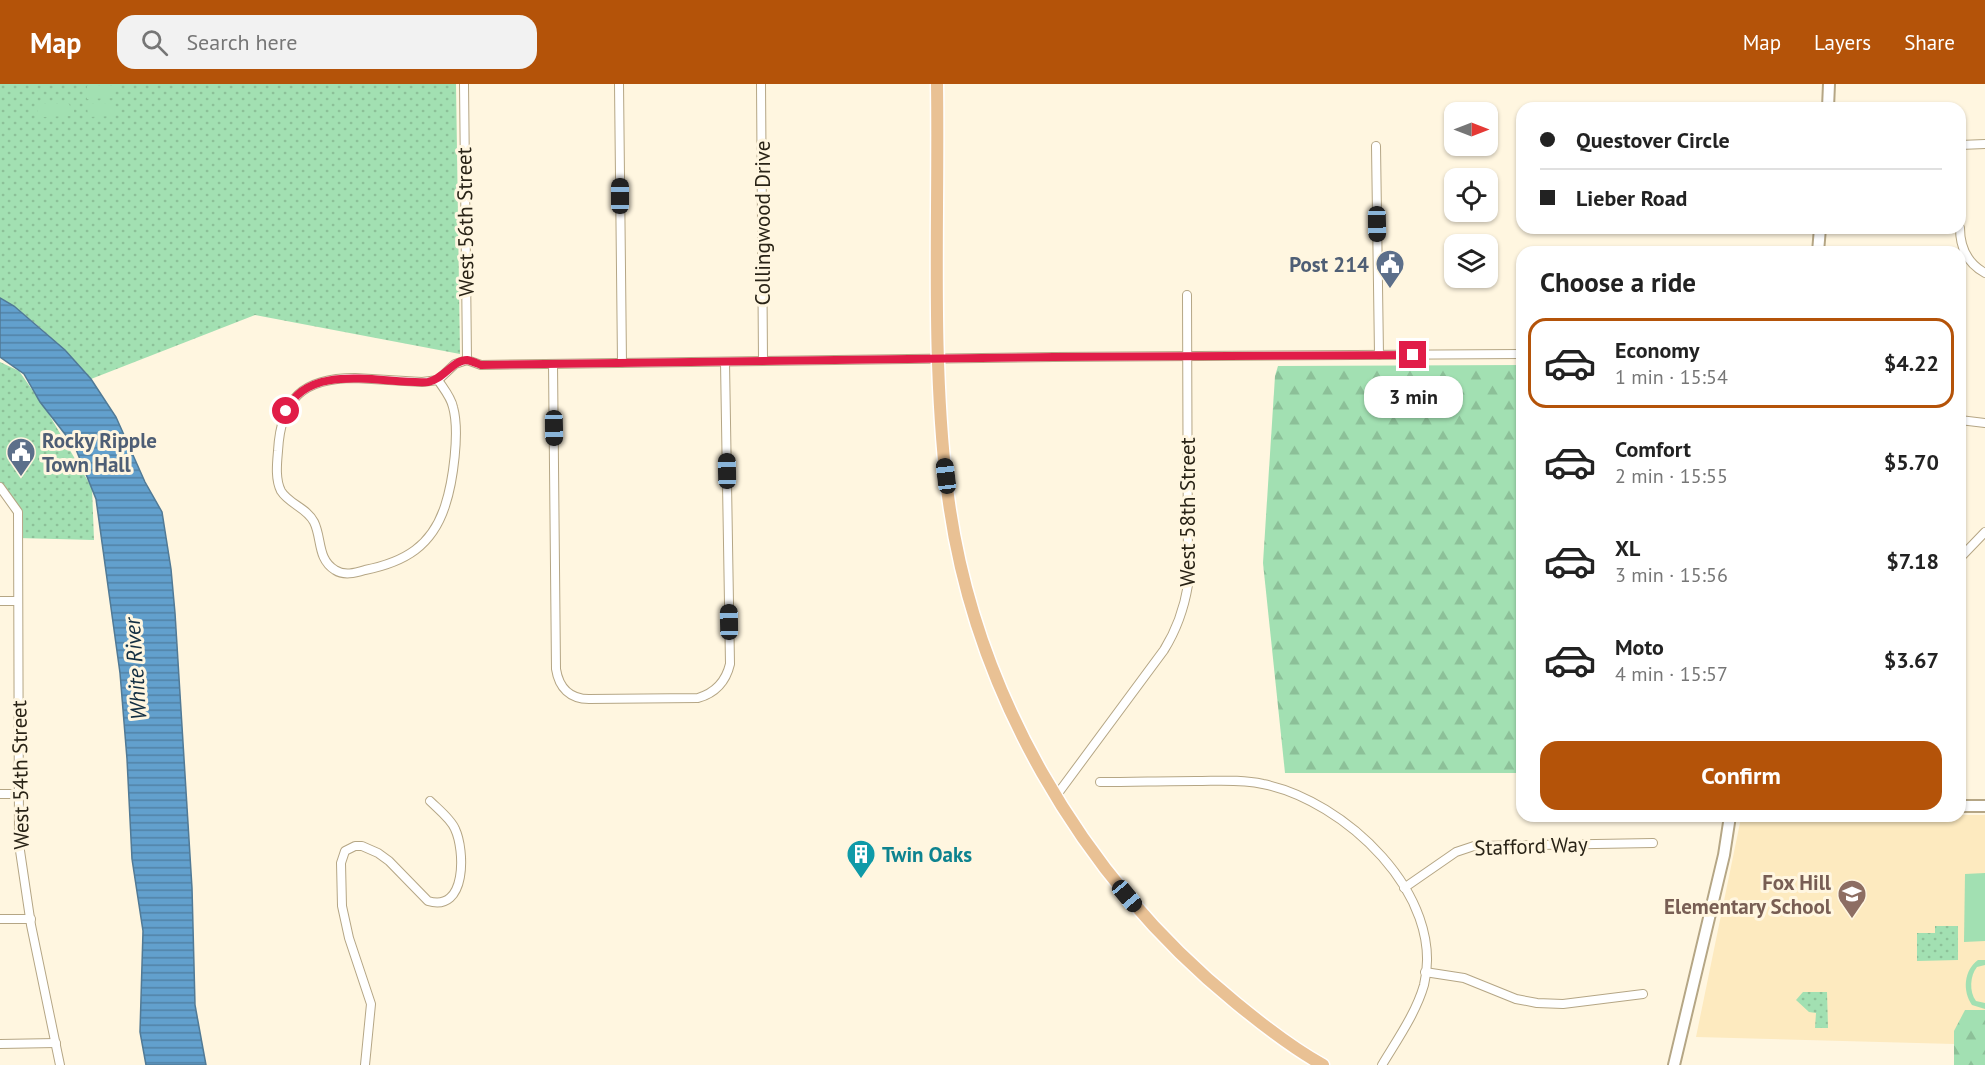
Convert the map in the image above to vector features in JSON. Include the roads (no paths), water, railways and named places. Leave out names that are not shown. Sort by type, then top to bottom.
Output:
[{"type":"main road","points":[[937,84],[938,359],[941,438],[947,490],[967,586],[978,624],[1004,693],[1023,736],[1056,796],[1110,875],[1171,944],[1209,980],[1254,1018],[1323,1065]]},
{"type":"street","name":"West 56th Street","points":[[464,84],[467,360]]},
{"type":"street","points":[[619,84],[622,363]]},
{"type":"street","name":"Collingwood Drive","points":[[761,84],[763,361]]},
{"type":"street","points":[[1828,102],[1829,84]]},
{"type":"street","points":[[1966,145],[1985,144]]},
{"type":"street","points":[[1376,146],[1379,355]]},
{"type":"street","points":[[1966,256],[1972,264],[1985,273]]},
{"type":"street","name":"West 58th Street","points":[[1056,796],[1164,650],[1183,612],[1188,585],[1187,295]]},
{"type":"street","points":[[438,380],[451,400],[455,416],[455,450],[451,482],[440,520],[426,540],[402,559],[347,574],[334,570],[322,555],[312,518],[282,492],[277,471],[279,437],[287,407],[300,392],[334,379],[422,382],[438,380],[457,363],[467,360],[481,365],[1516,354]]},
{"type":"street","points":[[553,364],[556,669],[562,686],[572,696],[583,699],[698,698],[716,688],[729,668],[725,362]]},
{"type":"street","points":[[1966,421],[1985,423]]},
{"type":"street","name":"West 54th Street","points":[[0,488],[18,512],[20,844],[31,919],[60,1065]]},
{"type":"street","points":[[1966,552],[1985,532]]},
{"type":"street","points":[[0,601],[18,601]]},
{"type":"street","points":[[1100,782],[1244,780],[1287,790],[1324,808],[1355,829],[1384,859],[1404,888],[1419,921],[1425,950],[1425,972],[1419,1001],[1382,1065]]},
{"type":"street","points":[[0,794],[18,794]]},
{"type":"street","points":[[365,1065],[370,1005],[344,921],[340,891],[341,863],[345,851],[355,846],[362,846],[389,861],[428,901],[434,903],[444,901],[453,894],[461,877],[458,837],[453,825],[430,801]]},
{"type":"street","points":[[1966,806],[1985,806]]},
{"type":"street","points":[[1674,1065],[1729,822]]},
{"type":"street","name":"Stafford Way","points":[[1404,888],[1456,852],[1474,846],[1653,843]]},
{"type":"street","points":[[0,919],[31,919]]},
{"type":"street","points":[[1425,972],[1464,978],[1513,998],[1537,1004],[1563,1004],[1643,994]]},
{"type":"street","points":[[0,1044],[56,1043]]},
{"type":"water","name":"White River","points":[[0,298],[14,306],[65,350],[91,379],[116,417],[145,482],[162,512],[175,613],[192,888],[195,1005],[206,1065],[146,1065],[140,1032],[143,931],[132,859],[120,673],[96,499],[75,447],[40,402],[24,374],[0,357]]},
{"type":"place","name":"Post 214","points":[[1390,290]]},
{"type":"place","name":"Rocky Ripple Town Hall","points":[[21,478]]},
{"type":"place","name":"Twin Oaks","points":[[861,880]]},
{"type":"place","name":"Fox Hill Elementary School","points":[[1852,920]]}]
